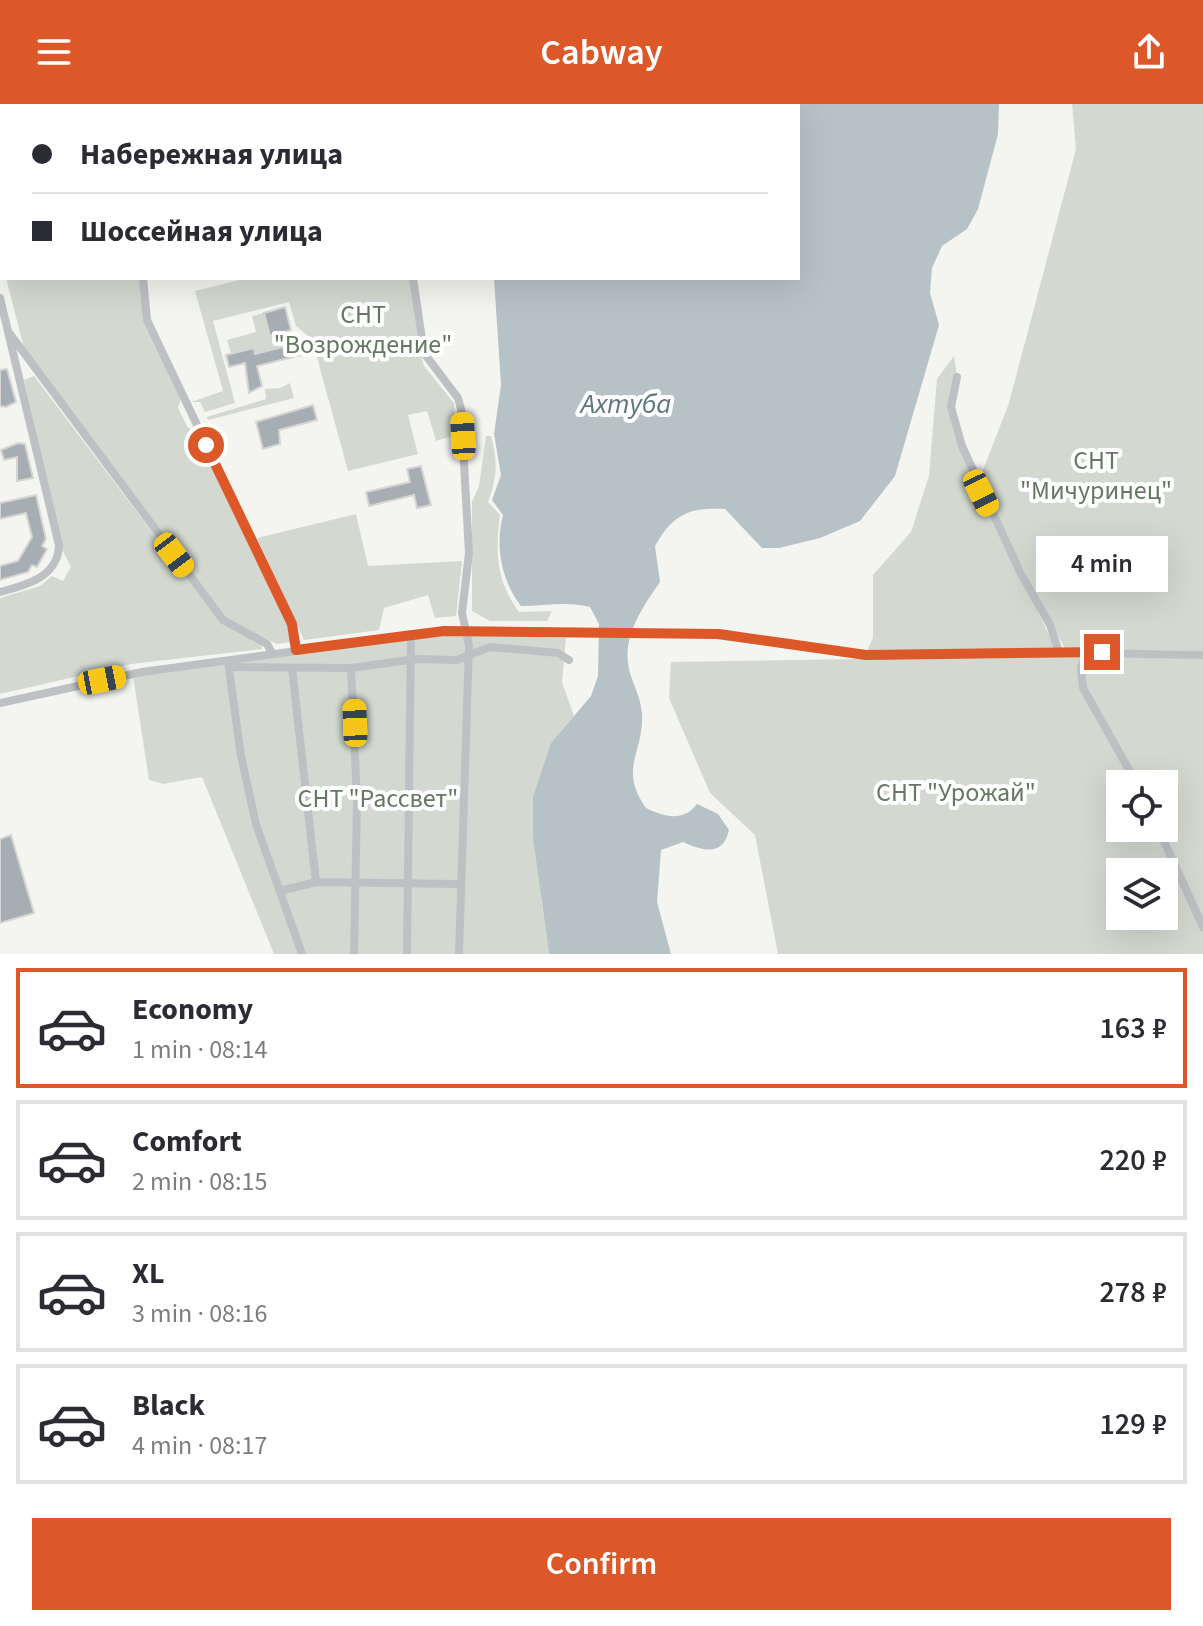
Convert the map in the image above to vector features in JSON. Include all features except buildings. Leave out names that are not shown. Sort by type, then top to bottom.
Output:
[{"type":"street","points":[[143,280],[147,320],[292,624],[296,650]]},
{"type":"street","points":[[413,280],[424,353],[458,398],[461,409],[469,553],[462,613],[468,654],[459,954]]},
{"type":"street","points":[[0,298],[59,545],[52,565],[35,582],[0,592]]},
{"type":"street","points":[[10,334],[223,620],[267,644],[272,653]]},
{"type":"street","points":[[20,380],[28,370],[38,373]]},
{"type":"street","points":[[957,377],[951,407],[962,446],[1020,572],[1050,625],[1059,652]]},
{"type":"street","points":[[0,703],[122,676],[411,634],[464,631],[719,634],[866,655],[1086,652],[1203,655]]},
{"type":"street","points":[[407,954],[411,634]]},
{"type":"street","points":[[229,662],[292,668],[351,668],[401,664],[412,660],[457,660],[490,647],[558,653],[569,660]]},
{"type":"street","points":[[1086,652],[1081,668],[1083,688],[1129,770]]},
{"type":"street","points":[[229,662],[244,773],[256,824],[302,954]]},
{"type":"street","points":[[292,668],[316,882]]},
{"type":"street","points":[[351,668],[357,802],[354,954]]},
{"type":"street","points":[[1164,842],[1203,927]]},
{"type":"street","points":[[280,891],[316,882],[460,884]]},
{"type":"green space","name":"СНТ \"Мичуринец\"","points":[[1072,104],[1203,104],[1203,651],[1065,649],[978,483],[1009,403],[1076,149]]},
{"type":"green space","points":[[7,280],[140,280],[143,315],[181,398],[178,408],[188,428],[196,430],[292,632],[290,642],[277,644],[228,621],[25,352]]},
{"type":"green space","name":"СНТ \"Возрождение\"","points":[[240,280],[410,280],[419,350],[424,366],[454,403],[455,435],[436,441],[427,411],[408,415],[418,454],[348,471],[312,339],[296,326],[289,302],[213,321],[235,403],[205,412],[200,402],[191,402],[223,391],[195,291]]},
{"type":"green space","points":[[264,313],[270,336],[286,332],[289,345],[261,352],[256,357],[253,348],[231,353],[227,340],[256,332],[252,316]]},
{"type":"green space","name":"СНТ \"Урожай\"","points":[[954,356],[957,377],[950,407],[958,442],[1055,648],[1203,659],[1203,954],[778,954],[755,835],[710,793],[669,698],[671,662],[863,659],[873,638],[873,575],[911,532],[929,476],[937,379]]},
{"type":"green space","points":[[34,376],[221,623],[261,644],[262,649],[131,664],[0,694],[0,598],[40,586],[52,576],[63,581],[71,567],[62,549],[24,380]]},
{"type":"green space","points":[[290,383],[294,398],[208,420],[207,417],[266,399],[265,389],[280,388]]},
{"type":"green space","points":[[486,436],[491,436],[495,453],[495,477],[488,502],[500,515],[498,554],[502,577],[519,612],[552,611],[547,621],[490,621],[472,611],[472,502],[479,486]]},
{"type":"green space","points":[[356,514],[368,566],[462,561],[456,616],[435,618],[428,595],[384,608],[379,630],[304,640],[257,538]]},
{"type":"green space","name":"СНТ \"Рассвет\"","points":[[443,633],[566,638],[562,682],[574,716],[551,743],[541,898],[549,954],[274,954],[202,777],[163,784],[149,780],[133,676]]},
{"type":"water","name":"Ахтуба","points":[[800,104],[999,104],[998,134],[978,209],[967,229],[942,246],[932,268],[930,293],[939,325],[895,476],[860,521],[820,538],[779,548],[762,548],[725,509],[701,509],[683,515],[668,526],[655,546],[660,582],[634,624],[628,648],[630,673],[642,714],[634,761],[634,782],[646,808],[660,814],[680,816],[697,804],[718,814],[729,830],[722,845],[711,850],[683,842],[661,850],[657,902],[671,954],[549,954],[533,837],[533,797],[551,743],[591,696],[598,676],[599,624],[590,607],[564,604],[521,606],[504,574],[500,551],[503,515],[492,500],[501,475],[494,434],[501,385],[494,280],[800,280]]},
{"type":"route","points":[[206,445],[292,624],[296,650],[444,631],[719,634],[866,655],[1102,652]]}]
